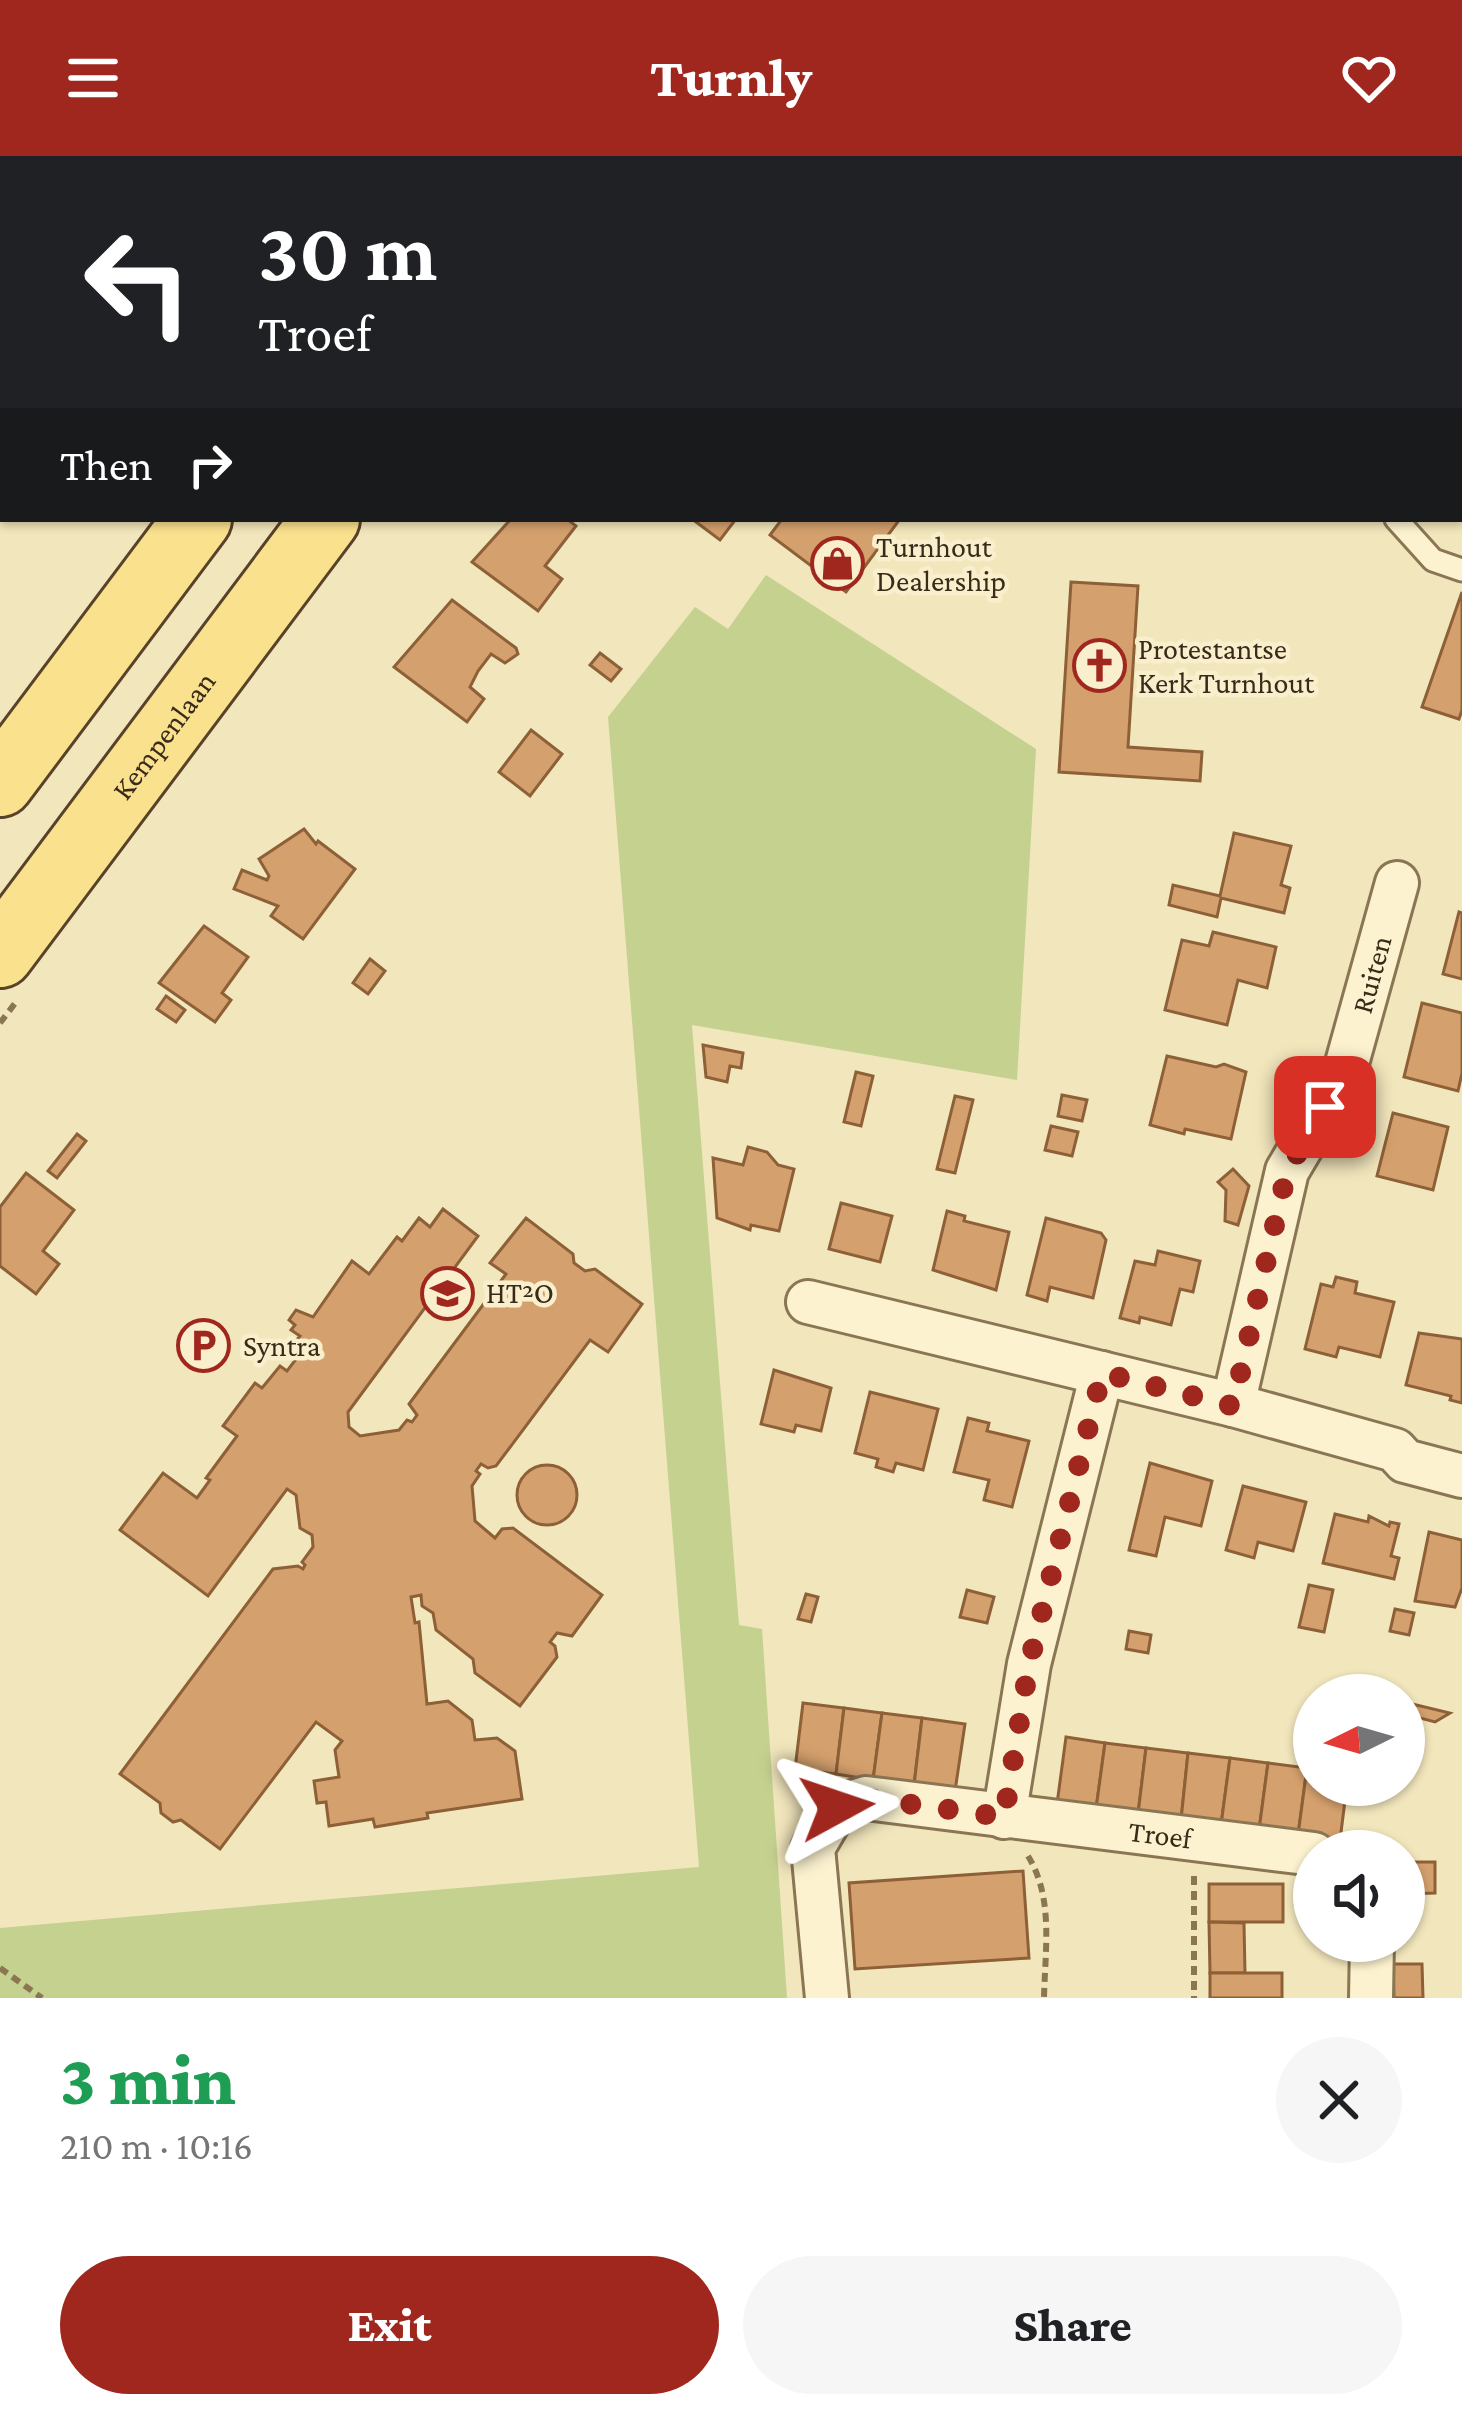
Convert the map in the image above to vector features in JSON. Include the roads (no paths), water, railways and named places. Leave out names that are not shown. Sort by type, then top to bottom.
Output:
[{"type":"main road","points":[[0,784],[196,522]]},
{"type":"main road","name":"Kempenlaan","points":[[0,954],[324,522]]},
{"type":"street","name":"Ruiten","points":[[1233,1406],[1287,1171],[1344,1074],[1397,883]]},
{"type":"street","points":[[808,1302],[1233,1406],[1395,1450],[1405,1461],[1462,1476]]},
{"type":"street","points":[[1004,1817],[1029,1664],[1102,1373]]},
{"type":"street","name":"Troef","points":[[827,1998],[813,1848],[837,1807],[866,1798],[1293,1850]]},
{"type":"street","points":[[1371,1998],[1372,1962]]},
{"type":"lane","points":[[1399,522],[1433,560],[1462,570]]},
{"type":"place","name":"Turnhout Dealership","points":[[837,564]]},
{"type":"place","name":"Protestantse Kerk Turnhout","points":[[1099,666]]},
{"type":"place","name":"HT²O","points":[[447,1293]]},
{"type":"place","name":"Syntra","points":[[204,1346]]}]
